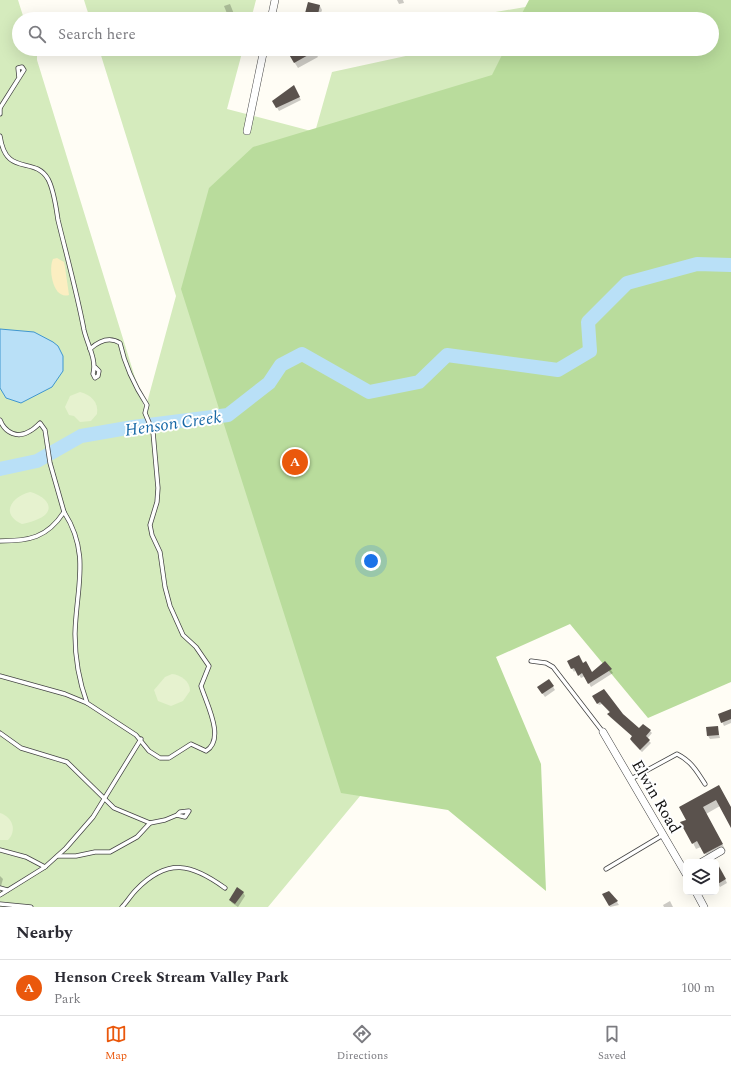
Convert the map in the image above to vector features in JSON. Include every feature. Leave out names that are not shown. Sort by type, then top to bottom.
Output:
[{"type":"street","points":[[272,12],[275,0]]},
{"type":"street","points":[[247,131],[263,56]]},
{"type":"street","name":"Elwin Road","points":[[603,732],[683,868]]},
{"type":"street","points":[[707,859],[721,851]]},
{"type":"street","points":[[698,895],[704,907]]},
{"type":"lane","points":[[0,114],[0,109],[12,92],[19,78]]},
{"type":"lane","points":[[0,136],[4,152],[9,159],[16,163],[38,170],[48,180],[63,237],[86,341],[95,367]]},
{"type":"lane","points":[[0,676],[60,692],[87,703],[141,739],[149,751],[158,757],[165,758],[173,756],[191,744],[206,751],[212,745],[215,737],[215,727],[201,686],[203,678],[208,672],[209,666],[196,647],[188,642],[181,631],[166,592],[160,552],[152,535],[150,525],[157,502],[158,488],[153,432],[145,413],[147,405],[127,369],[120,343],[112,340],[102,340],[90,349]]},
{"type":"lane","points":[[0,420],[5,429],[11,434],[25,434],[40,423],[45,430],[52,473],[64,512],[73,526],[81,564],[75,634],[80,678],[87,703]]},
{"type":"lane","points":[[0,541],[29,539],[44,533],[64,512]]},
{"type":"lane","points":[[531,661],[546,663],[553,667],[603,732]]},
{"type":"lane","points":[[0,733],[21,748],[55,757],[67,762],[105,800],[119,811],[150,824]]},
{"type":"lane","points":[[0,895],[46,867],[58,856],[105,800],[141,739]]},
{"type":"lane","points":[[630,779],[677,754],[687,759],[696,768],[705,784]]},
{"type":"lane","points":[[58,856],[76,856],[95,852],[110,852],[137,837],[150,824],[178,815]]},
{"type":"lane","points":[[606,869],[663,835]]},
{"type":"lane","points":[[0,850],[26,857],[46,867]]},
{"type":"lane","points":[[122,907],[145,882],[171,868],[193,869],[209,876],[226,888]]},
{"type":"lane","points":[[0,888],[6,890]]},
{"type":"lane","points":[[0,904],[31,907]]},
{"type":"green space","points":[[0,0],[18,0],[22,12],[12,12],[12,56],[37,56],[145,410],[176,296],[101,56],[241,56],[227,109],[315,132],[332,72],[406,56],[717,56],[600,519],[409,737],[268,907],[0,907]]},
{"type":"green space","points":[[84,0],[256,0],[253,12],[88,12]]},
{"type":"green space","points":[[529,0],[731,0],[731,682],[648,718],[570,624],[496,657],[541,764],[546,891],[448,810],[341,793],[181,289],[209,188],[253,147],[492,75],[502,56],[719,56],[719,12],[523,12]]},
{"type":"green space","points":[[566,0],[731,0],[719,48],[719,12],[496,12]]},
{"type":"green space","points":[[80,392],[91,397],[97,406],[97,414],[91,421],[80,422],[74,416],[69,415],[65,407],[70,396]]},
{"type":"green space","points":[[30,492],[45,500],[49,506],[48,510],[41,518],[22,524],[15,520],[11,515],[11,506],[13,502],[23,494]]},
{"type":"green space","points":[[172,674],[187,681],[190,691],[183,701],[171,706],[158,701],[154,690],[165,677]]},
{"type":"green space","points":[[0,813],[11,821],[13,829],[8,840],[0,840]]},
{"type":"sand","points":[[57,258],[64,262],[69,295],[59,293],[53,283],[51,270],[53,259]]},
{"type":"water","points":[[0,329],[34,332],[58,346],[63,356],[63,371],[52,387],[21,403],[6,398],[0,388]]},
{"type":"building","points":[[308,2],[320,5],[318,12],[305,12]]},
{"type":"building","points":[[290,56],[306,56],[294,63]]},
{"type":"building","points":[[294,85],[300,97],[276,108],[272,101]]},
{"type":"building","points":[[579,655],[583,663],[586,661],[592,672],[605,661],[612,669],[588,684],[582,673],[578,676],[574,668],[571,669],[567,661]]},
{"type":"building","points":[[549,679],[554,686],[542,694],[537,687]]},
{"type":"building","points":[[604,689],[623,714],[639,728],[643,724],[651,730],[646,736],[650,740],[640,750],[630,739],[632,736],[607,714],[610,712],[600,702],[597,704],[592,696]]},
{"type":"building","points":[[731,709],[731,719],[721,723],[718,714]]},
{"type":"building","points":[[718,726],[719,735],[707,736],[706,727]]},
{"type":"building","points":[[719,785],[731,807],[731,828],[716,800],[703,807],[723,844],[704,854],[697,841],[692,844],[680,822],[686,820],[679,807]]},
{"type":"building","points":[[719,866],[726,879],[719,883]]},
{"type":"building","points":[[237,887],[244,892],[235,904],[229,900]]},
{"type":"building","points":[[609,891],[618,901],[609,906],[602,894]]},
{"type":"waterway","name":"Henson Creek","points":[[0,469],[37,461],[81,436],[133,427],[228,415],[269,383],[281,365],[302,354],[369,392],[419,382],[447,355],[558,370],[590,351],[588,322],[627,283],[697,264],[731,265]]},
{"type":"place","name":"Henson Creek Stream Valley Park","points":[[295,462]]}]
